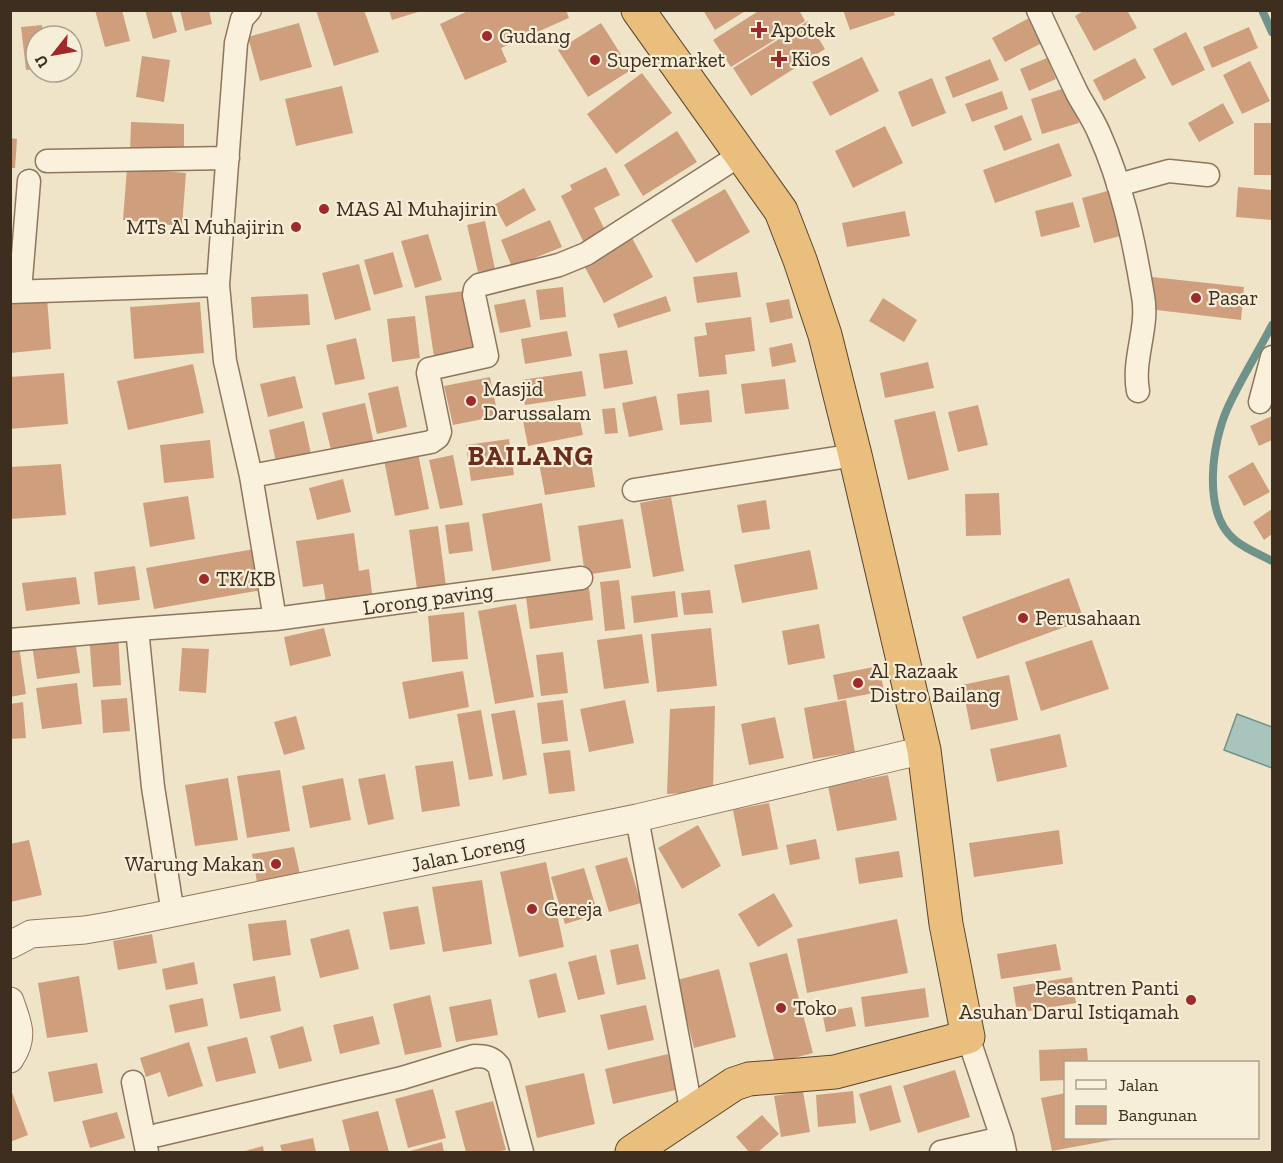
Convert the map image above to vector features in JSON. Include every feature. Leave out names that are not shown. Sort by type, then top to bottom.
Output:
[{"type":"highway","points":[[632,1152],[735,1084],[749,1079],[835,1072],[968,1037],[946,924],[924,750],[825,335],[781,212],[638,10]]},
{"type":"street","points":[[250,10],[242,19],[236,43],[218,285],[225,361],[251,476],[275,619]]},
{"type":"street","points":[[1038,10],[1099,132],[1118,185],[1130,229],[1144,298],[1145,324],[1137,366],[1138,391]]},
{"type":"street","points":[[251,476],[430,442],[438,437],[440,432],[429,369],[487,356],[474,295],[479,285],[559,265],[586,254],[740,155]]},
{"type":"street","points":[[47,160],[228,158]]},
{"type":"street","points":[[1118,185],[1169,171],[1208,175]]},
{"type":"street","points":[[29,181],[15,292],[218,285]]},
{"type":"street","points":[[1260,402],[1272,357]]},
{"type":"street","points":[[634,490],[855,455]]},
{"type":"street","name":"Lorong paving","points":[[10,640],[275,619],[581,578]]},
{"type":"street","points":[[137,629],[153,787],[173,914]]},
{"type":"street","name":"Jalan Loreng","points":[[10,945],[31,934],[85,930],[173,914],[637,818],[924,750]]},
{"type":"street","points":[[637,818],[692,1114]]},
{"type":"street","points":[[10,1001],[20,1030],[19,1043],[10,1059]]},
{"type":"street","points":[[940,1152],[1003,1145],[968,1037]]},
{"type":"street","points":[[133,1082],[152,1144],[402,1078],[474,1056],[486,1056],[499,1066],[522,1152]]},
{"type":"water","points":[[1237,714],[1272,727],[1272,768],[1224,750]]},
{"type":"building","points":[[95,10],[122,10],[130,41],[105,47]]},
{"type":"building","points":[[145,10],[171,10],[177,32],[153,39]]},
{"type":"building","points":[[180,10],[209,10],[212,24],[185,31]]},
{"type":"building","points":[[316,10],[364,10],[379,52],[334,66]]},
{"type":"building","points":[[389,10],[417,10],[418,12],[392,20]]},
{"type":"building","name":"Gudang","points":[[470,10],[566,10],[569,18],[501,48],[507,62],[465,80],[440,24]]},
{"type":"building","points":[[703,10],[747,10],[715,30]]},
{"type":"building","name":"Apotek","points":[[760,10],[799,10],[805,21],[731,67],[713,40]]},
{"type":"building","name":"Kios","points":[[843,10],[893,10],[895,15],[850,30]]},
{"type":"building","points":[[1085,10],[1127,10],[1137,28],[1094,51],[1075,16]]},
{"type":"building","points":[[1029,18],[1042,43],[1005,62],[992,38]]},
{"type":"building","name":"Kios","points":[[808,21],[825,49],[751,96],[733,68]]},
{"type":"building","points":[[299,23],[312,67],[260,81],[248,37]]},
{"type":"building","name":"Supermarket","points":[[601,23],[631,70],[588,97],[558,50]]},
{"type":"building","points":[[21,27],[24,27],[24,53]]},
{"type":"building","points":[[1249,27],[1258,48],[1212,68],[1203,47]]},
{"type":"building","points":[[1186,32],[1205,70],[1172,86],[1153,49]]},
{"type":"building","points":[[142,56],[170,60],[164,102],[136,97]]},
{"type":"building","points":[[862,57],[879,91],[830,116],[812,82]]},
{"type":"building","points":[[1047,58],[1056,79],[1029,91],[1020,69]]},
{"type":"building","points":[[1135,58],[1146,78],[1104,101],[1093,80]]},
{"type":"building","points":[[990,59],[999,80],[953,98],[945,77]]},
{"type":"building","points":[[1250,61],[1270,101],[1242,114],[1223,75]]},
{"type":"building","points":[[642,73],[672,113],[616,154],[587,114]]},
{"type":"building","points":[[932,78],[946,113],[912,127],[898,92]]},
{"type":"building","points":[[342,86],[353,133],[296,146],[285,99]]},
{"type":"building","points":[[1068,87],[1079,123],[1042,134],[1031,99]]},
{"type":"building","points":[[1002,91],[1008,109],[972,122],[965,104]]},
{"type":"building","points":[[1223,103],[1234,123],[1199,142],[1188,123]]},
{"type":"building","points":[[1022,115],[1032,140],[1004,151],[994,126]]},
{"type":"building","points":[[131,122],[184,124],[184,155],[130,153]]},
{"type":"building","points":[[1254,123],[1272,123],[1272,175],[1254,175]]},
{"type":"building","points":[[885,126],[903,163],[853,188],[835,151]]},
{"type":"building","points":[[677,131],[697,162],[643,196],[624,165]]},
{"type":"building","points":[[10,138],[17,139],[15,168],[10,168]]},
{"type":"building","points":[[1059,143],[1072,176],[995,203],[983,170]]},
{"type":"building","points":[[606,167],[620,195],[594,208],[608,236],[586,247],[561,196],[572,190],[570,185]]},
{"type":"building","points":[[127,168],[186,173],[182,226],[123,220]]},
{"type":"building","points":[[1238,187],[1272,190],[1272,220],[1236,217]]},
{"type":"building","points":[[524,188],[536,210],[506,227],[494,205]]},
{"type":"building","points":[[725,189],[750,232],[696,263],[671,220]]},
{"type":"building","points":[[1111,190],[1124,235],[1094,243],[1082,198]]},
{"type":"building","points":[[1073,202],[1080,227],[1041,237],[1035,211]]},
{"type":"building","points":[[905,211],[910,236],[847,247],[842,223]]},
{"type":"building","points":[[550,220],[562,247],[512,267],[501,240]]},
{"type":"building","points":[[485,221],[495,269],[478,272],[467,225]]},
{"type":"building","points":[[428,234],[442,280],[415,288],[401,241]]},
{"type":"building","points":[[631,236],[653,277],[604,303],[582,262]]},
{"type":"building","points":[[393,252],[403,287],[374,295],[364,260]]},
{"type":"building","points":[[359,264],[371,310],[335,320],[322,273]]},
{"type":"building","points":[[737,272],[741,297],[697,303],[693,277]]},
{"type":"building","name":"Pasar","points":[[1152,277],[1244,287],[1241,320],[1148,309]]},
{"type":"building","points":[[563,287],[566,317],[540,320],[536,290]]},
{"type":"building","points":[[472,290],[481,350],[434,357],[425,296]]},
{"type":"building","points":[[308,294],[310,325],[253,328],[251,297]]},
{"type":"building","points":[[666,296],[671,311],[618,328],[613,314]]},
{"type":"building","points":[[47,298],[51,349],[10,353],[10,301]]},
{"type":"building","points":[[883,298],[917,320],[904,342],[869,321]]},
{"type":"building","points":[[525,299],[531,327],[500,333],[494,305]]},
{"type":"building","points":[[789,299],[793,318],[770,323],[766,303]]},
{"type":"building","points":[[200,302],[204,353],[134,359],[130,307]]},
{"type":"building","points":[[415,316],[420,358],[392,362],[387,319]]},
{"type":"building","points":[[751,317],[755,351],[725,355],[727,374],[699,377],[694,337],[707,335],[705,323]]},
{"type":"building","points":[[567,331],[572,356],[525,364],[521,339]]},
{"type":"building","points":[[356,338],[365,379],[335,385],[326,345]]},
{"type":"building","points":[[792,343],[796,362],[772,367],[769,348]]},
{"type":"building","points":[[627,350],[633,384],[604,389],[599,354]]},
{"type":"building","points":[[928,362],[934,388],[885,398],[880,373]]},
{"type":"building","points":[[193,364],[204,413],[128,430],[117,381]]},
{"type":"building","points":[[582,371],[586,396],[525,405],[521,380]]},
{"type":"building","points":[[64,373],[68,424],[10,429],[10,377]]},
{"type":"building","points":[[295,376],[303,408],[268,417],[260,384]]},
{"type":"building","name":"Masjid Darussalam","points":[[490,377],[498,416],[453,425],[444,386]]},
{"type":"building","points":[[785,379],[789,409],[745,414],[741,384]]},
{"type":"building","points":[[398,386],[407,427],[377,434],[368,393]]},
{"type":"building","points":[[709,390],[712,422],[680,425],[677,394]]},
{"type":"building","points":[[656,396],[663,430],[629,437],[622,403]]},
{"type":"building","points":[[365,403],[374,444],[332,454],[322,413]]},
{"type":"building","points":[[978,405],[988,445],[958,452],[948,412]]},
{"type":"building","points":[[615,408],[618,433],[605,434],[602,409]]},
{"type":"building","points":[[578,410],[583,435],[528,446],[523,421]]},
{"type":"building","points":[[935,411],[949,470],[908,480],[894,420]]},
{"type":"building","points":[[1272,416],[1272,440],[1259,446],[1250,426]]},
{"type":"building","points":[[304,421],[311,454],[276,462],[269,430]]},
{"type":"building","points":[[509,439],[514,475],[471,481],[466,445]]},
{"type":"building","points":[[210,440],[214,478],[164,483],[160,445]]},
{"type":"building","points":[[418,453],[429,509],[395,516],[384,460]]},
{"type":"building","points":[[453,455],[463,505],[440,509],[429,460]]},
{"type":"building","points":[[590,455],[595,487],[545,495],[539,463]]},
{"type":"building","points":[[1253,462],[1270,492],[1244,506],[1228,476]]},
{"type":"building","points":[[61,464],[66,515],[10,519],[10,467]]},
{"type":"building","points":[[343,479],[351,512],[317,520],[309,488]]},
{"type":"building","points":[[999,493],[1001,535],[966,536],[965,494]]},
{"type":"building","points":[[188,496],[195,539],[150,547],[143,503]]},
{"type":"building","points":[[671,497],[684,571],[653,577],[640,503]]},
{"type":"building","points":[[766,500],[770,529],[742,533],[737,505]]},
{"type":"building","points":[[542,503],[551,561],[492,571],[482,514]]},
{"type":"building","points":[[1272,509],[1272,534],[1264,540],[1253,522]]},
{"type":"building","points":[[623,519],[631,568],[585,575],[578,526]]},
{"type":"building","points":[[469,522],[473,551],[449,554],[445,525]]},
{"type":"building","points":[[438,526],[446,586],[417,589],[409,530]]},
{"type":"building","points":[[354,533],[359,571],[369,569],[373,601],[327,608],[323,584],[303,587],[296,541]]},
{"type":"building","name":"TK/KB","points":[[254,549],[262,590],[154,609],[146,568]]},
{"type":"building","points":[[810,550],[818,589],[742,603],[734,565]]},
{"type":"building","points":[[135,566],[140,600],[98,605],[94,572]]},
{"type":"building","points":[[76,577],[80,604],[26,611],[22,583]]},
{"type":"building","name":"Perusahaan","points":[[1069,578],[1084,620],[977,659],[962,617]]},
{"type":"building","points":[[619,580],[625,629],[605,631],[600,582]]},
{"type":"building","points":[[589,588],[593,620],[530,629],[526,597]]},
{"type":"building","points":[[710,590],[713,613],[684,615],[681,593]]},
{"type":"building","points":[[675,591],[678,617],[634,623],[631,596]]},
{"type":"building","points":[[516,604],[534,697],[495,704],[478,611]]},
{"type":"building","points":[[464,612],[468,659],[432,662],[428,616]]},
{"type":"building","points":[[819,624],[825,658],[788,665],[782,631]]},
{"type":"building","points":[[324,628],[331,656],[290,666],[284,637]]},
{"type":"building","points":[[711,628],[717,686],[657,692],[651,634]]},
{"type":"building","points":[[118,633],[121,685],[93,687],[89,635]]},
{"type":"building","points":[[642,634],[649,683],[604,689],[597,640]]},
{"type":"building","points":[[75,640],[80,673],[37,679],[32,645]]},
{"type":"building","points":[[1092,640],[1109,689],[1041,711],[1025,662]]},
{"type":"building","points":[[19,646],[26,694],[10,697],[10,648]]},
{"type":"building","points":[[182,648],[209,649],[206,693],[179,691]]},
{"type":"building","points":[[563,652],[568,693],[541,696],[536,655]]},
{"type":"building","name":"Al Razaak Distro Bailang","points":[[879,666],[884,691],[838,700],[833,675]]},
{"type":"building","points":[[463,671],[469,707],[409,719],[402,682]]},
{"type":"building","points":[[1009,675],[1018,720],[971,730],[962,685]]},
{"type":"building","points":[[77,683],[82,724],[42,729],[36,688]]},
{"type":"building","points":[[127,698],[130,731],[103,733],[101,700]]},
{"type":"building","points":[[563,700],[568,741],[542,744],[537,703]]},
{"type":"building","points":[[625,700],[634,743],[589,752],[580,709]]},
{"type":"building","points":[[846,700],[855,752],[813,759],[804,708]]},
{"type":"building","points":[[23,702],[26,738],[10,739],[10,704]]},
{"type":"building","points":[[715,706],[713,791],[667,794],[670,709]]},
{"type":"building","points":[[481,710],[493,776],[469,780],[457,714]]},
{"type":"building","points":[[515,710],[527,775],[503,780],[491,714]]},
{"type":"building","points":[[296,716],[305,749],[284,755],[274,722]]},
{"type":"building","points":[[775,717],[784,758],[749,765],[741,724]]},
{"type":"building","points":[[1060,734],[1067,767],[997,782],[990,749]]},
{"type":"building","points":[[570,750],[575,791],[549,794],[543,753]]},
{"type":"building","points":[[453,761],[460,806],[422,812],[415,766]]},
{"type":"building","points":[[280,770],[290,831],[247,838],[237,776]]},
{"type":"building","points":[[385,774],[394,819],[368,825],[358,779]]},
{"type":"building","points":[[888,775],[897,820],[837,831],[828,786]]},
{"type":"building","points":[[228,778],[238,840],[195,846],[185,785]]},
{"type":"building","points":[[343,778],[351,820],[310,828],[302,786]]},
{"type":"building","points":[[769,803],[778,849],[742,856],[733,810]]},
{"type":"building","points":[[698,825],[721,866],[682,889],[658,848]]},
{"type":"building","points":[[1059,830],[1063,864],[974,877],[969,843]]},
{"type":"building","points":[[816,839],[820,859],[790,865],[786,845]]},
{"type":"building","points":[[29,840],[42,895],[10,902],[10,844]]},
{"type":"building","name":"Warung Makan","points":[[294,847],[300,874],[257,882],[252,854]]},
{"type":"building","points":[[899,851],[903,877],[859,884],[855,858]]},
{"type":"building","points":[[627,857],[641,903],[609,912],[595,866]]},
{"type":"building","name":"Gereja","points":[[546,862],[564,947],[519,957],[500,872]]},
{"type":"building","points":[[584,868],[598,914],[565,924],[551,877]]},
{"type":"building","points":[[482,880],[492,944],[443,952],[432,887]]},
{"type":"building","points":[[774,893],[793,926],[758,947],[738,914]]},
{"type":"building","points":[[418,906],[425,944],[390,950],[383,912]]},
{"type":"building","points":[[897,919],[908,973],[807,993],[797,939]]},
{"type":"building","points":[[286,920],[291,955],[253,961],[248,924]]},
{"type":"building","points":[[349,929],[359,969],[320,978],[310,939]]},
{"type":"building","points":[[152,934],[157,963],[118,970],[113,941]]},
{"type":"building","points":[[638,944],[646,979],[617,985],[610,950]]},
{"type":"building","points":[[1056,944],[1061,970],[1001,979],[997,954]]},
{"type":"building","name":"Toko","points":[[787,953],[813,1053],[775,1063],[749,963]]},
{"type":"building","points":[[596,955],[605,994],[578,1000],[568,962]]},
{"type":"building","points":[[194,962],[198,984],[166,990],[162,969]]},
{"type":"building","points":[[719,969],[736,1037],[694,1048],[677,980]]},
{"type":"building","points":[[556,973],[566,1012],[538,1018],[529,980]]},
{"type":"building","points":[[79,976],[88,1032],[47,1038],[38,983]]},
{"type":"building","points":[[275,976],[281,1011],[240,1019],[233,984]]},
{"type":"building","points":[[1072,977],[1076,1003],[1017,1013],[1013,987]]},
{"type":"building","points":[[925,988],[929,1017],[865,1027],[861,997]]},
{"type":"building","points":[[430,995],[442,1047],[405,1055],[393,1004]]},
{"type":"building","points":[[203,998],[208,1026],[175,1033],[169,1005]]},
{"type":"building","points":[[491,999],[498,1035],[456,1042],[449,1007]]},
{"type":"building","points":[[646,1005],[654,1040],[608,1050],[600,1015]]},
{"type":"building","points":[[852,1007],[856,1026],[826,1032],[822,1012]]},
{"type":"building","points":[[373,1016],[380,1044],[340,1054],[333,1025]]},
{"type":"building","points":[[303,1026],[312,1061],[279,1069],[270,1036]]},
{"type":"building","points":[[247,1037],[256,1073],[216,1082],[207,1047]]},
{"type":"building","points":[[189,1042],[203,1086],[168,1097],[160,1072],[146,1077],[140,1058]]},
{"type":"building","points":[[1087,1048],[1088,1061],[1064,1061],[1064,1080],[1040,1081],[1039,1050]]},
{"type":"building","points":[[668,1054],[676,1090],[613,1104],[605,1069]]},
{"type":"building","points":[[97,1063],[103,1093],[54,1102],[48,1072]]},
{"type":"building","points":[[955,1070],[970,1117],[918,1133],[903,1086]]},
{"type":"building","points":[[584,1073],[595,1124],[537,1138],[525,1086]]},
{"type":"building","points":[[891,1085],[901,1122],[870,1131],[859,1094]]},
{"type":"building","points":[[10,1087],[28,1135],[10,1142]]},
{"type":"building","points":[[433,1089],[446,1138],[408,1148],[395,1099]]},
{"type":"building","points":[[803,1091],[810,1132],[781,1137],[774,1096]]},
{"type":"building","points":[[853,1091],[856,1123],[818,1127],[816,1095]]},
{"type":"building","points":[[1064,1093],[1064,1139],[1117,1139],[1052,1151],[1041,1098]]},
{"type":"building","points":[[493,1101],[506,1150],[466,1152],[455,1111]]},
{"type":"building","points":[[378,1111],[389,1152],[350,1152],[342,1120]]},
{"type":"building","points":[[117,1112],[125,1138],[90,1148],[82,1121]]},
{"type":"building","points":[[762,1115],[779,1134],[758,1152],[749,1152],[736,1137]]},
{"type":"building","points":[[313,1138],[316,1152],[282,1152],[280,1145]]},
{"type":"building","points":[[442,1142],[444,1152],[407,1152]]},
{"type":"building","points":[[263,1146],[264,1152],[241,1152]]},
{"type":"waterway","points":[[1262,10],[1272,32]]},
{"type":"waterway","points":[[1272,325],[1238,386],[1222,422],[1214,458],[1213,477],[1218,514],[1225,529],[1240,544],[1272,561]]},
{"type":"place","name":"Apotek","points":[[759,30]]},
{"type":"place","name":"Gudang","points":[[487,36]]},
{"type":"place","name":"Kios","points":[[779,59]]},
{"type":"place","name":"Supermarket","points":[[595,60]]},
{"type":"place","name":"MAS Al Muhajirin","points":[[324,209]]},
{"type":"place","name":"MTs Al Muhajirin","points":[[296,227]]},
{"type":"place","name":"Pasar","points":[[1196,298]]},
{"type":"place","name":"Masjid Darussalam","points":[[471,401]]},
{"type":"place","name":"TK/KB","points":[[204,579]]},
{"type":"place","name":"Perusahaan","points":[[1023,618]]},
{"type":"place","name":"Al Razaak Distro Bailang","points":[[858,683]]},
{"type":"place","name":"Warung Makan","points":[[276,864]]},
{"type":"place","name":"Gereja","points":[[532,909]]},
{"type":"place","name":"Pesantren Panti Asuhan Darul Istiqamah","points":[[1191,1000]]},
{"type":"place","name":"Toko","points":[[781,1008]]},
{"type":"district","name":"BAILANG","points":[[531,456]]}]
